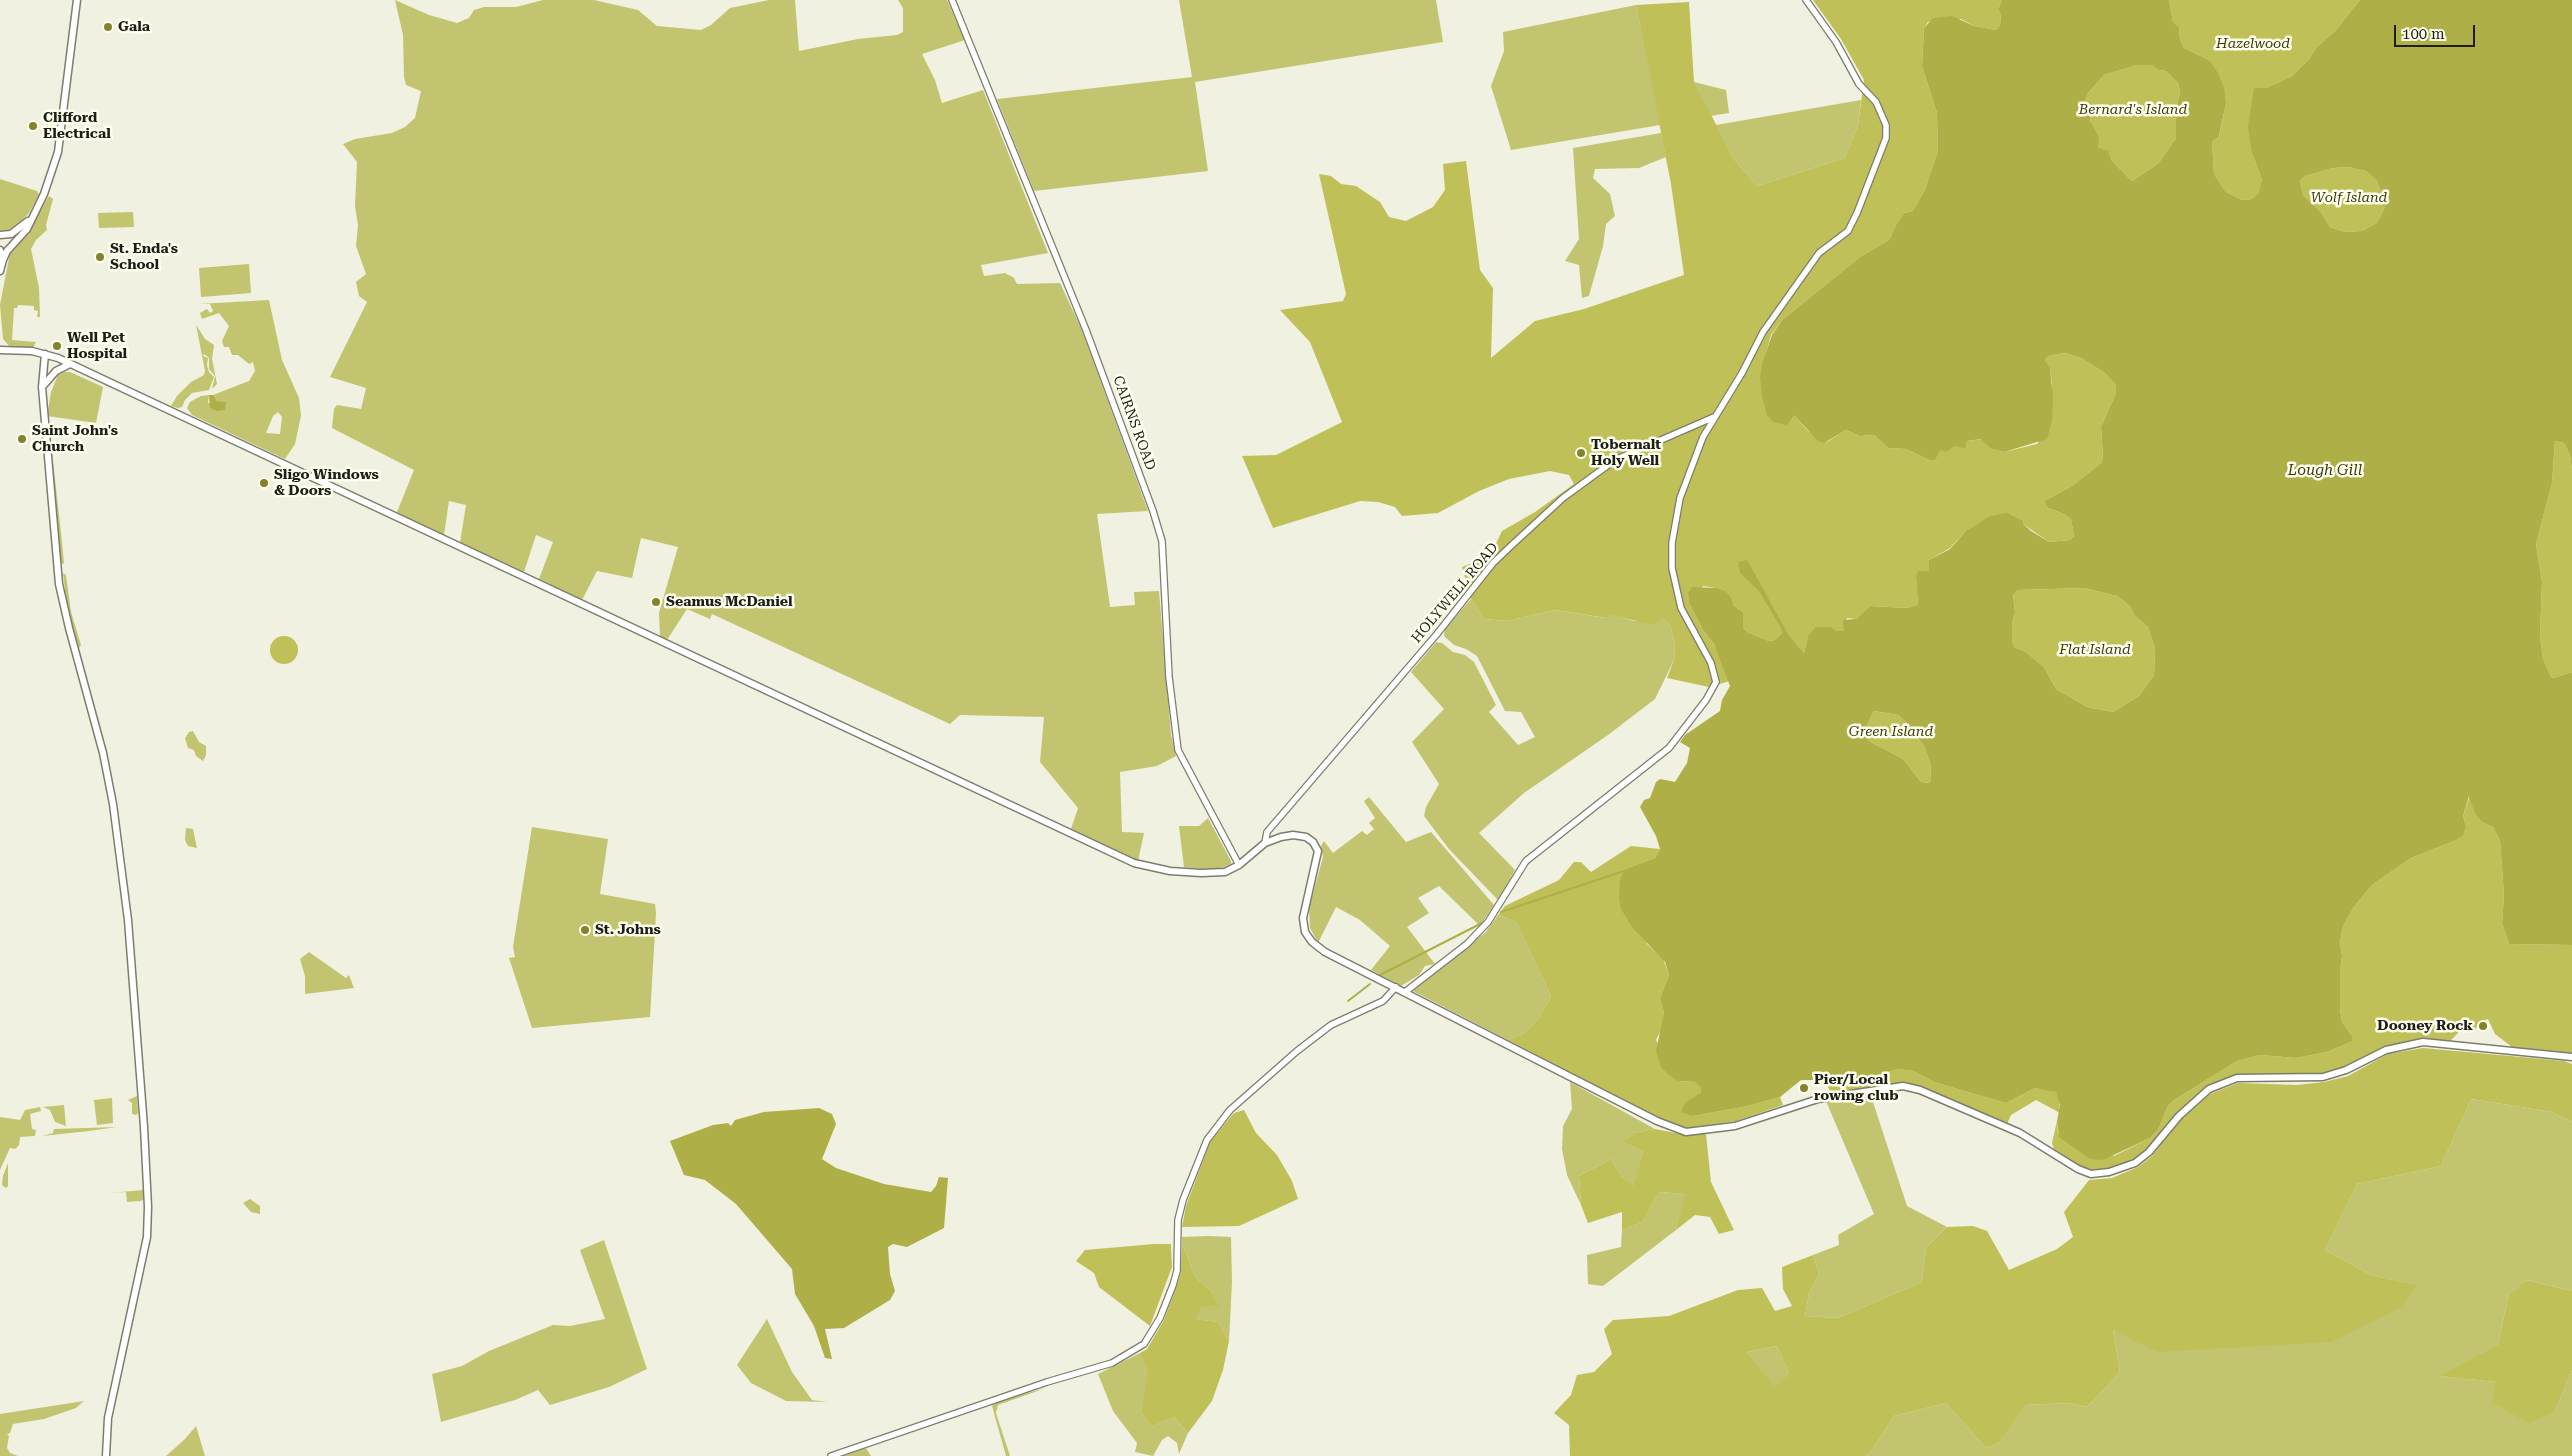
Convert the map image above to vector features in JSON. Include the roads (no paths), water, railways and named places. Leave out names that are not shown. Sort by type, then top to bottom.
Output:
[{"type":"main road","points":[[1,266],[7,251],[27,229],[45,191],[58,152],[77,0]]},
{"type":"main road","points":[[0,236],[11,234],[32,216]]},
{"type":"main road","points":[[0,250],[0,278]]},
{"type":"main road","points":[[0,350],[45,354],[70,364],[1134,863],[1148,867],[1201,873],[1225,872],[1238,865],[1265,843],[1292,835],[1306,837],[1313,842],[1318,851],[1303,918],[1305,932],[1312,942],[1325,952],[1657,1121],[1686,1132],[1735,1126],[1818,1099],[1903,1086],[1920,1090],[2020,1133],[2078,1169],[2092,1174],[2109,1172],[2135,1163],[2149,1152],[2179,1116],[2209,1089],[2237,1078],[2323,1077],[2346,1070],[2386,1050],[2423,1042],[2572,1057]]},
{"type":"main road","points":[[45,354],[42,387],[60,584],[69,628],[103,753],[124,880],[144,1123],[148,1207],[147,1237],[111,1405],[106,1440],[106,1456]]},
{"type":"main road","points":[[42,387],[56,371],[70,364]]},
{"type":"street","name":"CAIRNS ROAD","points":[[952,0],[1086,330],[1153,511],[1162,541],[1169,677],[1178,750],[1238,865]]},
{"type":"street","points":[[1405,992],[1467,944],[1488,922],[1526,861],[1669,748],[1712,691],[1716,682],[1714,672],[1681,608],[1672,568],[1672,543],[1680,498],[1703,437],[1789,293],[1819,253],[1848,231],[1886,138],[1886,125],[1876,102],[1859,84],[1836,42],[1806,0]]},
{"type":"street","name":"HOLYWELL ROAD","points":[[1265,843],[1267,832],[1437,634],[1493,563],[1513,544],[1563,498],[1616,460],[1714,417]]},
{"type":"street","points":[[831,1456],[1039,1385],[1112,1363],[1144,1344],[1160,1318],[1173,1285],[1177,1271],[1178,1220],[1183,1200],[1207,1140],[1230,1110],[1297,1051],[1331,1025],[1384,1001],[1396,987]]},
{"type":"water","name":"Lough Gill","points":[[2002,0],[2169,0],[2173,22],[2179,27],[2180,39],[2184,48],[2209,60],[2218,73],[2224,88],[2226,104],[2219,136],[2212,142],[2214,174],[2226,192],[2242,200],[2252,199],[2259,193],[2262,180],[2252,153],[2248,127],[2254,88],[2266,88],[2292,76],[2310,58],[2316,48],[2336,30],[2360,0],[2572,0],[2572,470],[2570,455],[2564,443],[2555,441],[2552,483],[2536,544],[2542,582],[2540,636],[2543,659],[2551,677],[2554,678],[2572,672],[2572,945],[2509,944],[2502,923],[2504,895],[2500,841],[2493,827],[2482,822],[2475,814],[2469,796],[2463,816],[2466,826],[2463,835],[2454,841],[2411,858],[2372,885],[2354,907],[2343,926],[2340,943],[2342,955],[2340,1009],[2342,1022],[2352,1036],[2353,1041],[2327,1052],[2296,1058],[2260,1055],[2237,1061],[2174,1100],[2168,1106],[2158,1130],[2150,1138],[2103,1160],[2090,1159],[2059,1137],[2057,1121],[2060,1105],[2056,1092],[2035,1088],[2008,1102],[2002,1102],[1934,1082],[1913,1071],[1898,1069],[1857,1082],[1819,1085],[1815,1080],[1801,1080],[1780,1097],[1748,1106],[1693,1116],[1681,1112],[1685,1103],[1701,1092],[1701,1087],[1695,1082],[1678,1081],[1669,1075],[1661,1067],[1656,1051],[1664,1013],[1660,998],[1669,975],[1665,962],[1632,927],[1621,909],[1619,898],[1620,880],[1625,869],[1655,858],[1660,849],[1656,836],[1640,807],[1644,800],[1650,798],[1656,782],[1660,779],[1675,782],[1687,763],[1690,748],[1680,742],[1685,735],[1720,711],[1722,700],[1730,686],[1714,644],[1703,630],[1690,605],[1688,593],[1692,587],[1717,588],[1725,591],[1731,597],[1734,606],[1743,612],[1743,628],[1747,632],[1769,641],[1775,640],[1782,633],[1778,623],[1759,591],[1740,573],[1738,562],[1747,560],[1788,634],[1804,653],[1808,636],[1816,627],[1831,627],[1836,631],[1844,631],[1843,620],[1856,619],[1870,606],[1906,608],[1918,605],[1916,578],[1918,571],[1929,571],[1929,560],[1950,549],[1965,532],[1990,516],[2007,513],[2023,521],[2023,524],[2031,531],[2049,542],[2070,540],[2074,536],[2071,519],[2048,508],[2044,501],[2072,486],[2101,463],[2103,458],[2101,427],[2116,393],[2116,384],[2105,373],[2081,358],[2065,353],[2048,356],[2045,360],[2050,368],[2053,398],[2052,421],[2047,439],[2004,452],[1991,449],[1981,439],[1967,441],[1965,448],[1954,446],[1946,452],[1940,450],[1935,460],[1929,460],[1906,449],[1888,448],[1874,435],[1860,436],[1846,430],[1824,443],[1818,441],[1794,415],[1787,425],[1773,422],[1767,415],[1762,397],[1760,375],[1763,361],[1772,335],[1782,320],[1860,257],[1889,240],[1904,213],[1912,211],[1925,189],[1938,151],[1937,113],[1922,66],[1924,28],[1933,18],[1952,16],[1974,26],[1996,30],[2000,25],[2001,15],[1998,9]],"holes":[[[2137,65],[2152,65],[2159,70],[2166,71],[2178,83],[2180,91],[2176,111],[2176,138],[2158,164],[2132,181],[2112,161],[2108,151],[2098,147],[2099,138],[2090,120],[2090,111],[2085,101],[2088,93],[2104,75]],[[2348,167],[2366,171],[2377,181],[2381,193],[2381,203],[2385,207],[2377,223],[2362,231],[2345,232],[2330,227],[2321,212],[2303,195],[2300,181],[2305,176],[2333,168]],[[2084,588],[2117,596],[2130,606],[2134,615],[2148,627],[2155,649],[2154,675],[2139,696],[2113,712],[2087,707],[2056,689],[2044,667],[2026,652],[2014,647],[2012,640],[2012,624],[2015,612],[2013,595],[2018,590]],[[1874,711],[1898,715],[1908,724],[1924,746],[1931,765],[1930,783],[1921,782],[1903,759],[1869,741],[1865,729]]]},
{"type":"water","points":[[209,395],[213,395],[217,401],[226,402],[225,410],[217,411],[210,408]]},
{"type":"water","points":[[819,1108],[832,1114],[836,1124],[822,1159],[836,1168],[884,1184],[931,1192],[936,1186],[939,1177],[948,1178],[944,1228],[907,1247],[893,1244],[888,1247],[890,1274],[895,1291],[890,1300],[844,1328],[825,1329],[832,1359],[825,1358],[814,1326],[795,1294],[792,1269],[736,1204],[705,1180],[684,1175],[670,1141],[713,1125],[728,1123],[731,1126],[735,1120],[764,1112]]},
{"type":"waterway","points":[[1501,912],[1624,871]]},
{"type":"waterway","points":[[1380,975],[1482,923]]},
{"type":"waterway","points":[[1348,1001],[1370,984]]},
{"type":"place","name":"Gala","points":[[108,27]]},
{"type":"place","name":"Clifford Electrical","points":[[33,126]]},
{"type":"place","name":"St. Enda's School","points":[[100,257]]},
{"type":"place","name":"Well Pet Hospital","points":[[57,346]]},
{"type":"place","name":"Saint John's Church","points":[[22,439]]},
{"type":"place","name":"Tobernalt Holy Well","points":[[1581,453]]},
{"type":"place","name":"Sligo Windows & Doors","points":[[264,483]]},
{"type":"place","name":"Seamus McDaniel","points":[[656,602]]},
{"type":"place","name":"St. Johns","points":[[585,930]]},
{"type":"place","name":"Dooney Rock","points":[[2483,1026]]},
{"type":"place","name":"Pier/Local rowing club","points":[[1804,1088]]},
{"type":"park label","name":"Hazelwood","points":[[2253,44]]},
{"type":"park label","name":"Bernard's Island","points":[[2133,110]]},
{"type":"park label","name":"Wolf Island","points":[[2349,198]]},
{"type":"park label","name":"Flat Island","points":[[2095,650]]},
{"type":"park label","name":"Green Island","points":[[1891,732]]}]
